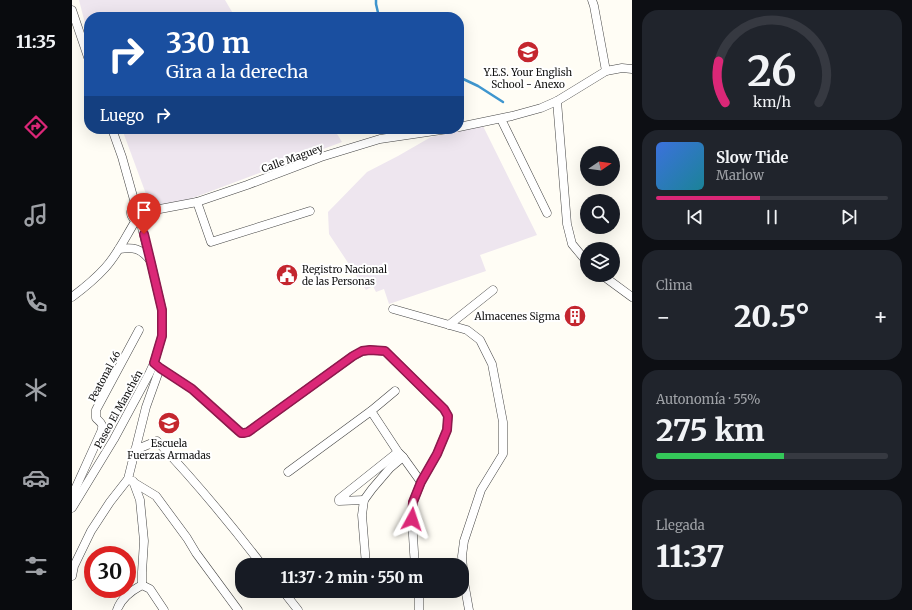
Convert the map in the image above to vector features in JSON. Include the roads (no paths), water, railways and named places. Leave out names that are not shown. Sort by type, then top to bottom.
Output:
[{"type":"street","points":[[592,0],[606,71]]},
{"type":"street","points":[[72,10],[84,45]]},
{"type":"street","points":[[464,126],[500,119],[542,108],[557,101],[606,71],[622,68],[632,69]]},
{"type":"street","points":[[557,101],[567,224],[572,244],[580,254]]},
{"type":"street","points":[[500,119],[547,214]]},
{"type":"street","points":[[114,134],[136,206]]},
{"type":"street","name":"Calle Maguey","points":[[144,212],[197,202],[321,157],[380,139],[416,134]]},
{"type":"street","points":[[197,202],[211,242],[310,211]]},
{"type":"street","points":[[72,297],[90,283],[106,267],[138,220],[144,217],[142,208],[136,206]]},
{"type":"street","points":[[136,206],[132,209],[131,213],[132,217],[138,220]]},
{"type":"street","name":"Paseo El Manchén","points":[[72,508],[157,366],[162,336],[162,310],[151,263],[138,220]]},
{"type":"street","points":[[119,249],[130,248],[138,250],[145,255],[151,263]]},
{"type":"street","points":[[612,282],[632,296]]},
{"type":"street","points":[[450,325],[493,290]]},
{"type":"street","points":[[393,309],[467,330],[480,340],[492,364],[503,422],[502,454],[481,490],[464,541],[462,556],[468,610]]},
{"type":"street","name":"Peatonal 46","points":[[72,495],[102,432],[103,427],[96,418],[96,410],[140,330]]},
{"type":"street","points":[[72,576],[74,566],[91,531],[110,502],[130,480],[135,450],[157,366],[192,389],[238,431],[244,433],[248,432],[353,356],[362,351],[370,350],[385,351],[444,409],[448,416],[447,430],[437,454],[421,482],[413,502],[414,558]]},
{"type":"street","points":[[288,472],[371,411],[395,391]]},
{"type":"street","points":[[371,411],[421,482]]},
{"type":"street","points":[[135,450],[157,440],[231,525],[257,558]]},
{"type":"street","points":[[365,558],[362,514],[364,500],[400,454]]},
{"type":"street","points":[[364,500],[339,501],[339,499],[400,454]]},
{"type":"street","points":[[130,480],[140,500],[144,541],[142,585]]},
{"type":"street","points":[[130,480],[156,496],[238,610]]},
{"type":"street","points":[[117,610],[119,604],[130,592],[142,585]]},
{"type":"street","points":[[142,585],[150,589],[164,610]]},
{"type":"street","points":[[289,598],[298,610]]},
{"type":"street","points":[[419,598],[419,610]]},
{"type":"waterway","points":[[376,0],[378,12]]},
{"type":"waterway","points":[[464,79],[478,86],[503,102]]},
{"type":"place","name":"Y.E.S. Your English School - Anexo","points":[[528,52]]},
{"type":"place","name":"Registro Nacional de las Personas","points":[[287,275]]},
{"type":"place","name":"Almacenes Sigma","points":[[575,316]]},
{"type":"place","name":"Escuela Fuerzas Armadas","points":[[169,423]]}]
